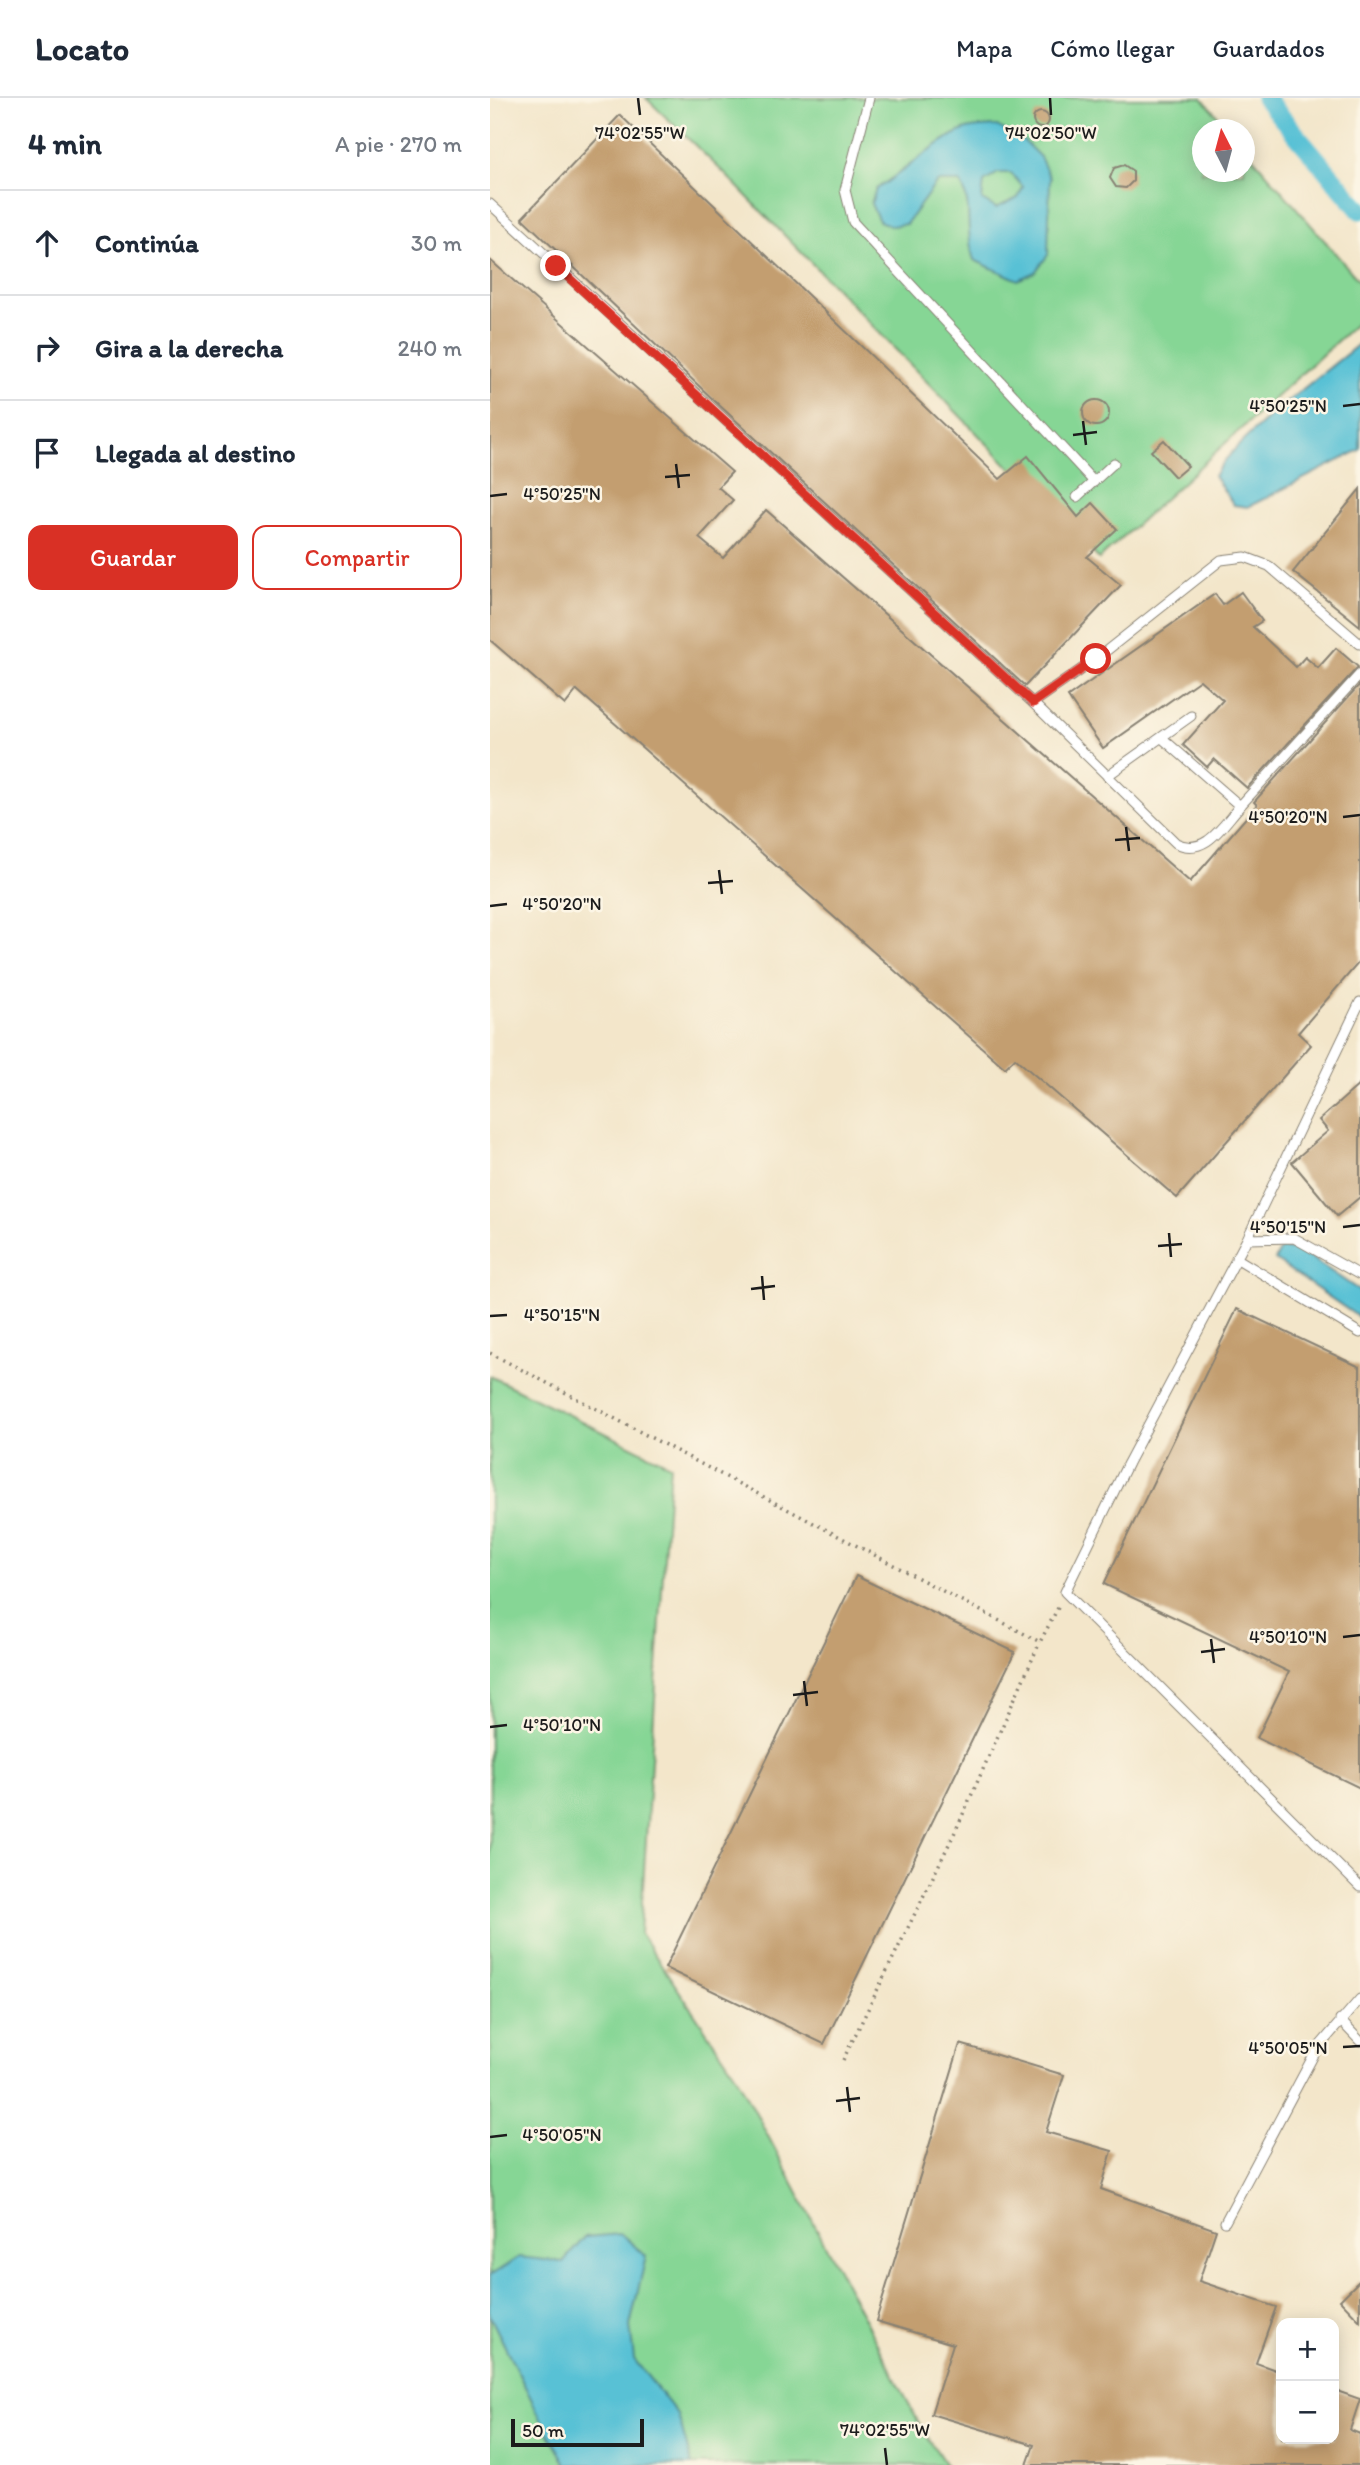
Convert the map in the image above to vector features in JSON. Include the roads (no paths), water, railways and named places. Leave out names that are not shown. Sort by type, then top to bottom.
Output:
[{"type":"lane","points":[[869,98],[845,190],[853,222],[1094,482]]},
{"type":"lane","points":[[490,204],[1033,703],[1176,843],[1188,849],[1201,847],[1360,674]]},
{"type":"lane","points":[[1077,497],[1114,463]]},
{"type":"lane","points":[[1033,703],[1096,659],[1222,560],[1245,557],[1269,566],[1360,644]]},
{"type":"lane","points":[[1107,776],[1191,716]]},
{"type":"lane","points":[[1163,738],[1240,806]]},
{"type":"lane","points":[[1360,1002],[1247,1239],[1128,1463],[1065,1592],[1360,1887]]},
{"type":"lane","points":[[1247,1239],[1294,1238],[1360,1275]]},
{"type":"lane","points":[[1236,1258],[1360,1333]]},
{"type":"lane","points":[[1225,2222],[1317,2049],[1360,1999]]},
{"type":"lane","points":[[1340,2020],[1360,2041]]},
{"type":"water","points":[[997,126],[1024,141],[1040,157],[1050,178],[1048,255],[1035,272],[1018,280],[974,260],[967,201],[960,182],[937,182],[906,224],[892,226],[879,221],[871,204],[876,189],[943,141],[968,129]],"holes":[[[998,173],[1011,173],[1023,187],[1018,198],[996,208],[982,200],[984,182]]]},
{"type":"water","points":[[1360,343],[1360,450],[1248,507],[1234,505],[1214,476],[1225,460],[1260,425]]},
{"type":"water","points":[[1281,1248],[1301,1251],[1360,1291],[1360,1318],[1275,1260]]},
{"type":"water","points":[[621,2234],[646,2256],[630,2326],[634,2359],[678,2415],[692,2465],[567,2465],[548,2433],[490,2316],[490,2276],[519,2257],[563,2262],[585,2237]]},
{"type":"waterway","points":[[1265,98],[1360,210]]}]
